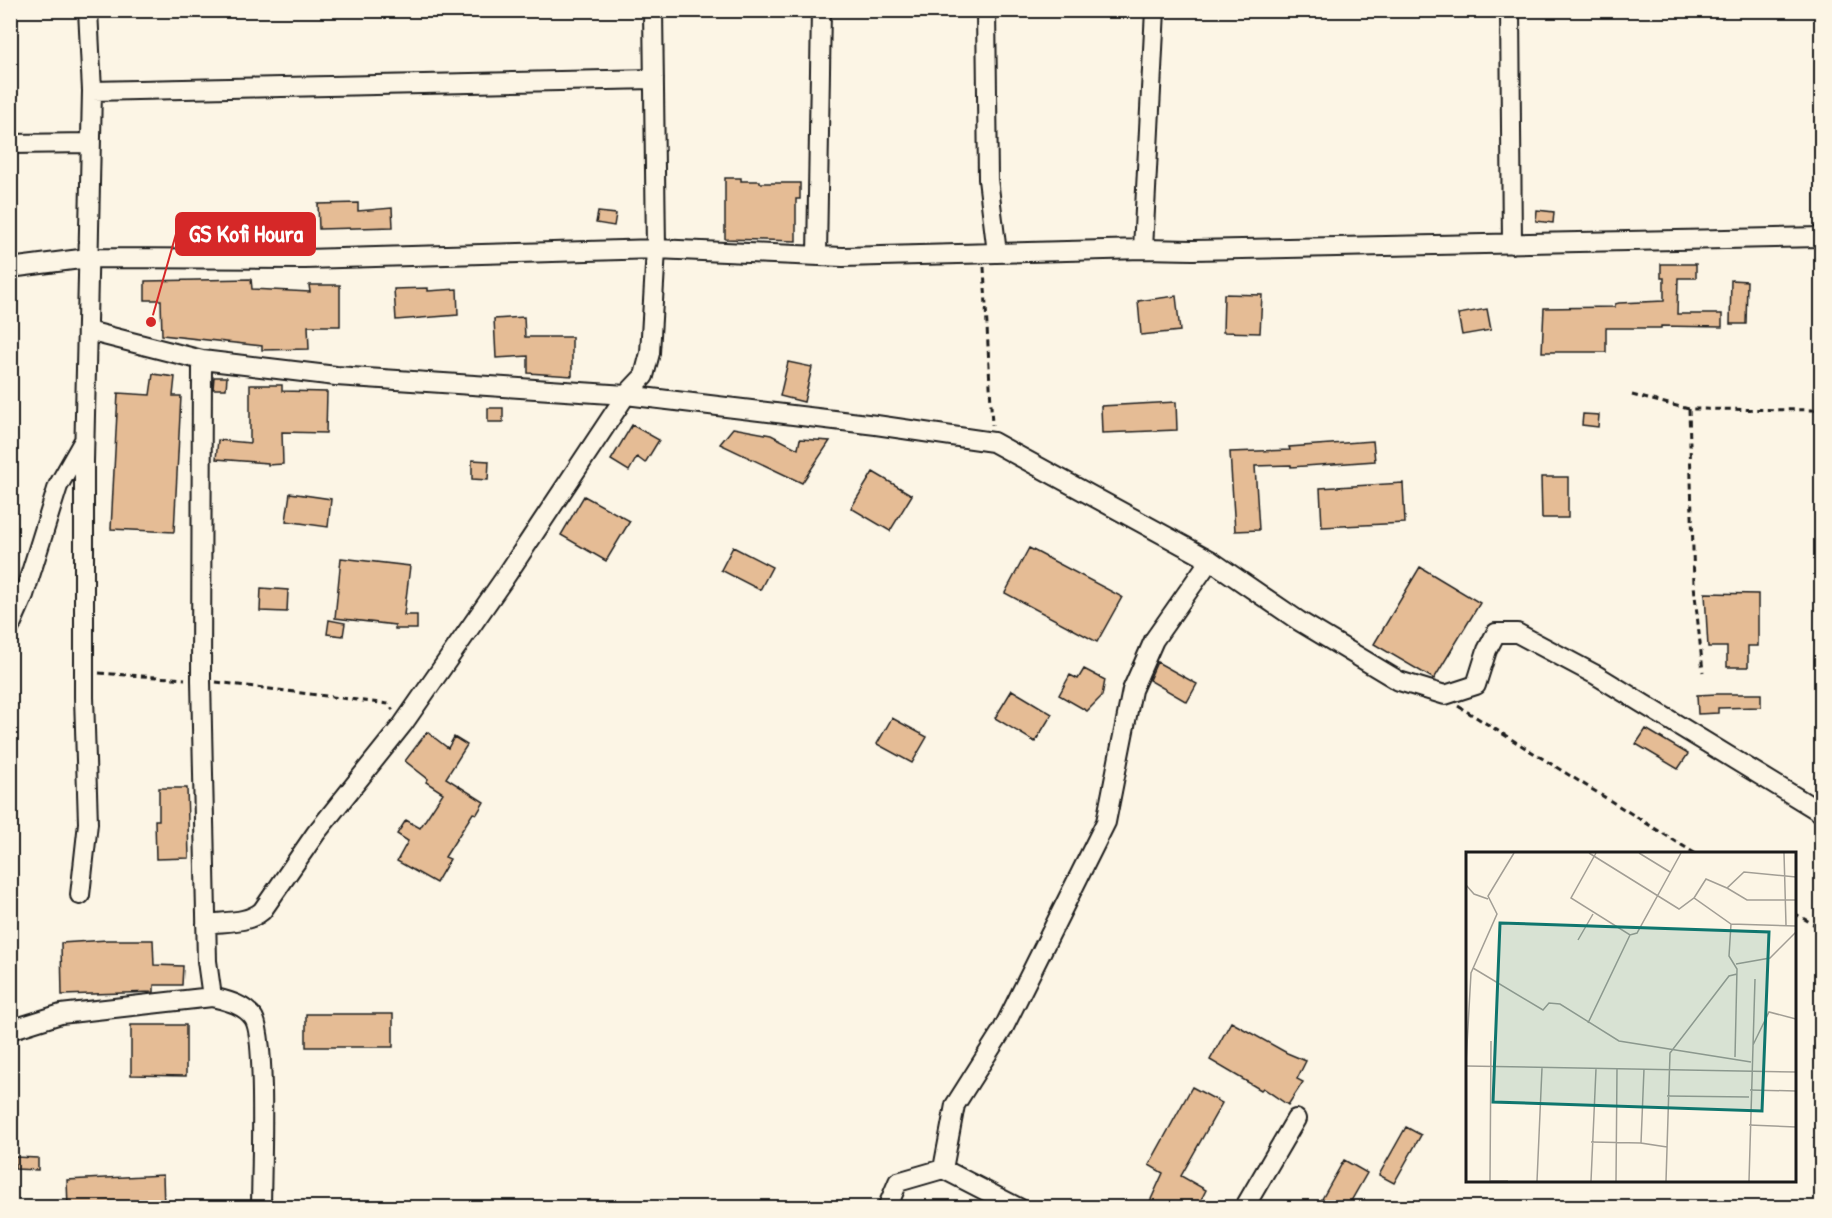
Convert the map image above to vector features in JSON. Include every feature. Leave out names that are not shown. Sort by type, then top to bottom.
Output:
[{"type":"street","points":[[80,895],[88,823],[84,672],[84,439],[92,91],[88,10]]},
{"type":"street","points":[[206,924],[246,920],[262,911],[316,833],[403,724],[504,579],[626,395],[645,376],[650,353],[656,249],[653,10]]},
{"type":"street","points":[[817,255],[822,10]]},
{"type":"street","points":[[986,10],[990,253]]},
{"type":"street","points":[[1143,249],[1155,10]]},
{"type":"street","points":[[1510,10],[1512,244]]},
{"type":"street","points":[[92,91],[654,79]]},
{"type":"street","points":[[10,144],[90,143]]},
{"type":"street","points":[[10,268],[88,258],[304,259],[656,249],[843,257],[1143,249],[1193,250],[1821,237]]},
{"type":"street","points":[[88,331],[202,360],[336,376],[626,395],[876,425],[993,442],[1210,560],[1299,621],[1399,681],[1445,695],[1476,685],[1487,650],[1496,633],[1517,633],[1596,675],[1821,813]]},
{"type":"street","points":[[202,360],[201,680],[207,961],[212,997]]},
{"type":"street","points":[[10,627],[24,594],[57,486],[84,439]]},
{"type":"street","points":[[943,1170],[954,1105],[1003,1029],[1106,822],[1132,690],[1154,639],[1210,560]]},
{"type":"street","points":[[10,1030],[61,1014],[212,997],[236,1003],[254,1018],[261,1047],[261,1208]]},
{"type":"street","points":[[1244,1208],[1296,1119]]},
{"type":"street","points":[[887,1208],[898,1182],[943,1170],[1019,1208]]},
{"type":"path","points":[[990,253],[993,442]]},
{"type":"path","points":[[1632,395],[1689,409],[1821,410]]},
{"type":"path","points":[[1689,409],[1694,585],[1703,672]]},
{"type":"path","points":[[84,672],[201,680],[388,704],[403,724]]},
{"type":"path","points":[[1445,695],[1460,708],[1693,852]]},
{"type":"path","points":[[1796,914],[1821,929]]},
{"type":"building","points":[[725,178],[741,178],[741,181],[760,181],[760,183],[800,183],[800,199],[796,199],[796,241],[725,239]]},
{"type":"building","points":[[358,203],[358,211],[392,208],[393,227],[319,229],[318,204]]},
{"type":"building","points":[[1537,210],[1554,212],[1553,223],[1536,221]]},
{"type":"building","points":[[598,212],[616,214],[614,226],[596,223]]},
{"type":"building","points":[[1661,264],[1696,264],[1696,278],[1678,278],[1677,314],[1722,314],[1722,327],[1606,328],[1606,352],[1542,352],[1544,308],[1615,307],[1615,304],[1619,303],[1664,301],[1664,278],[1661,278]]},
{"type":"building","points":[[251,279],[252,289],[310,292],[309,285],[340,285],[340,326],[308,326],[309,349],[262,350],[262,346],[162,335],[161,300],[145,300],[145,281]]},
{"type":"building","points":[[1731,280],[1747,281],[1746,324],[1730,324]]},
{"type":"building","points":[[428,288],[428,291],[457,289],[458,315],[396,320],[394,289]]},
{"type":"building","points":[[1224,294],[1262,295],[1260,333],[1223,332]]},
{"type":"building","points":[[1176,296],[1180,331],[1141,335],[1138,301]]},
{"type":"building","points":[[1487,309],[1491,330],[1462,335],[1458,314]]},
{"type":"building","points":[[524,317],[525,337],[572,337],[572,376],[528,373],[528,356],[496,358],[494,319]]},
{"type":"building","points":[[788,362],[812,367],[804,402],[780,396]]},
{"type":"building","points":[[153,374],[175,377],[173,396],[181,396],[174,532],[111,529],[118,393],[150,395]]},
{"type":"building","points":[[214,377],[227,377],[226,389],[213,389]]},
{"type":"building","points":[[250,385],[282,385],[282,391],[327,392],[326,433],[282,432],[283,464],[268,465],[268,463],[216,459],[218,440],[250,443]]},
{"type":"building","points":[[1176,402],[1177,430],[1102,433],[1101,406]]},
{"type":"building","points":[[488,408],[503,408],[503,422],[488,422]]},
{"type":"building","points":[[1583,414],[1599,415],[1598,427],[1582,425]]},
{"type":"building","points":[[632,425],[659,440],[645,463],[637,457],[629,471],[611,460]]},
{"type":"building","points":[[733,428],[771,435],[798,449],[800,439],[830,441],[802,483],[720,444]]},
{"type":"building","points":[[1373,441],[1375,461],[1291,467],[1291,465],[1255,466],[1259,530],[1235,531],[1230,452],[1290,450],[1289,447]]},
{"type":"building","points":[[472,460],[489,461],[488,480],[472,479]]},
{"type":"building","points":[[873,472],[912,495],[890,531],[851,508]]},
{"type":"building","points":[[1541,477],[1568,477],[1568,518],[1542,518]]},
{"type":"building","points":[[1403,483],[1405,523],[1322,527],[1320,488]]},
{"type":"building","points":[[290,493],[331,499],[328,527],[286,521]]},
{"type":"building","points":[[584,496],[630,521],[606,561],[561,535]]},
{"type":"building","points":[[733,547],[772,567],[760,590],[721,570]]},
{"type":"building","points":[[1029,548],[1122,597],[1097,642],[1005,593]]},
{"type":"building","points":[[341,558],[410,566],[404,615],[417,615],[417,629],[395,629],[395,625],[335,618]]},
{"type":"building","points":[[1420,567],[1480,603],[1434,679],[1374,644]]},
{"type":"building","points":[[261,588],[288,590],[287,612],[260,611]]},
{"type":"building","points":[[1705,593],[1758,594],[1758,646],[1748,646],[1748,667],[1727,667],[1727,647],[1708,647]]},
{"type":"building","points":[[329,620],[345,623],[343,636],[327,634]]},
{"type":"building","points":[[1157,662],[1197,684],[1187,702],[1149,680]]},
{"type":"building","points":[[1084,669],[1105,680],[1102,696],[1087,711],[1059,695],[1070,675],[1078,679]]},
{"type":"building","points":[[1012,690],[1052,714],[1035,742],[995,718]]},
{"type":"building","points":[[1761,694],[1761,707],[1718,708],[1718,713],[1698,714],[1697,695]]},
{"type":"building","points":[[892,718],[927,737],[912,763],[877,744]]},
{"type":"building","points":[[1646,729],[1688,754],[1678,769],[1636,744]]},
{"type":"building","points":[[427,732],[448,748],[454,737],[467,745],[446,778],[484,802],[477,814],[473,813],[445,857],[450,859],[436,883],[397,861],[408,841],[397,834],[406,820],[420,828],[443,793],[426,782],[428,779],[405,761]]},
{"type":"building","points":[[159,788],[187,788],[189,858],[156,859],[155,820],[159,820]]},
{"type":"building","points":[[153,940],[154,965],[183,966],[182,985],[154,985],[154,992],[62,995],[61,943]]},
{"type":"building","points":[[306,1014],[393,1014],[393,1047],[306,1047]]},
{"type":"building","points":[[1231,1022],[1306,1061],[1297,1079],[1303,1082],[1288,1105],[1263,1088],[1261,1090],[1210,1060]]},
{"type":"building","points":[[131,1025],[186,1025],[186,1076],[131,1075]]},
{"type":"building","points":[[1192,1087],[1222,1103],[1181,1176],[1206,1190],[1197,1208],[1147,1208],[1163,1173],[1149,1165]]},
{"type":"building","points":[[1406,1127],[1421,1135],[1394,1183],[1379,1175]]},
{"type":"building","points":[[15,1157],[38,1158],[38,1170],[15,1169]]},
{"type":"building","points":[[1344,1160],[1367,1173],[1347,1208],[1337,1208],[1322,1199]]},
{"type":"building","points":[[163,1175],[164,1208],[68,1208],[67,1180]]},
{"type":"place","name":"GS Kofi Houra","points":[[151,322]]}]
